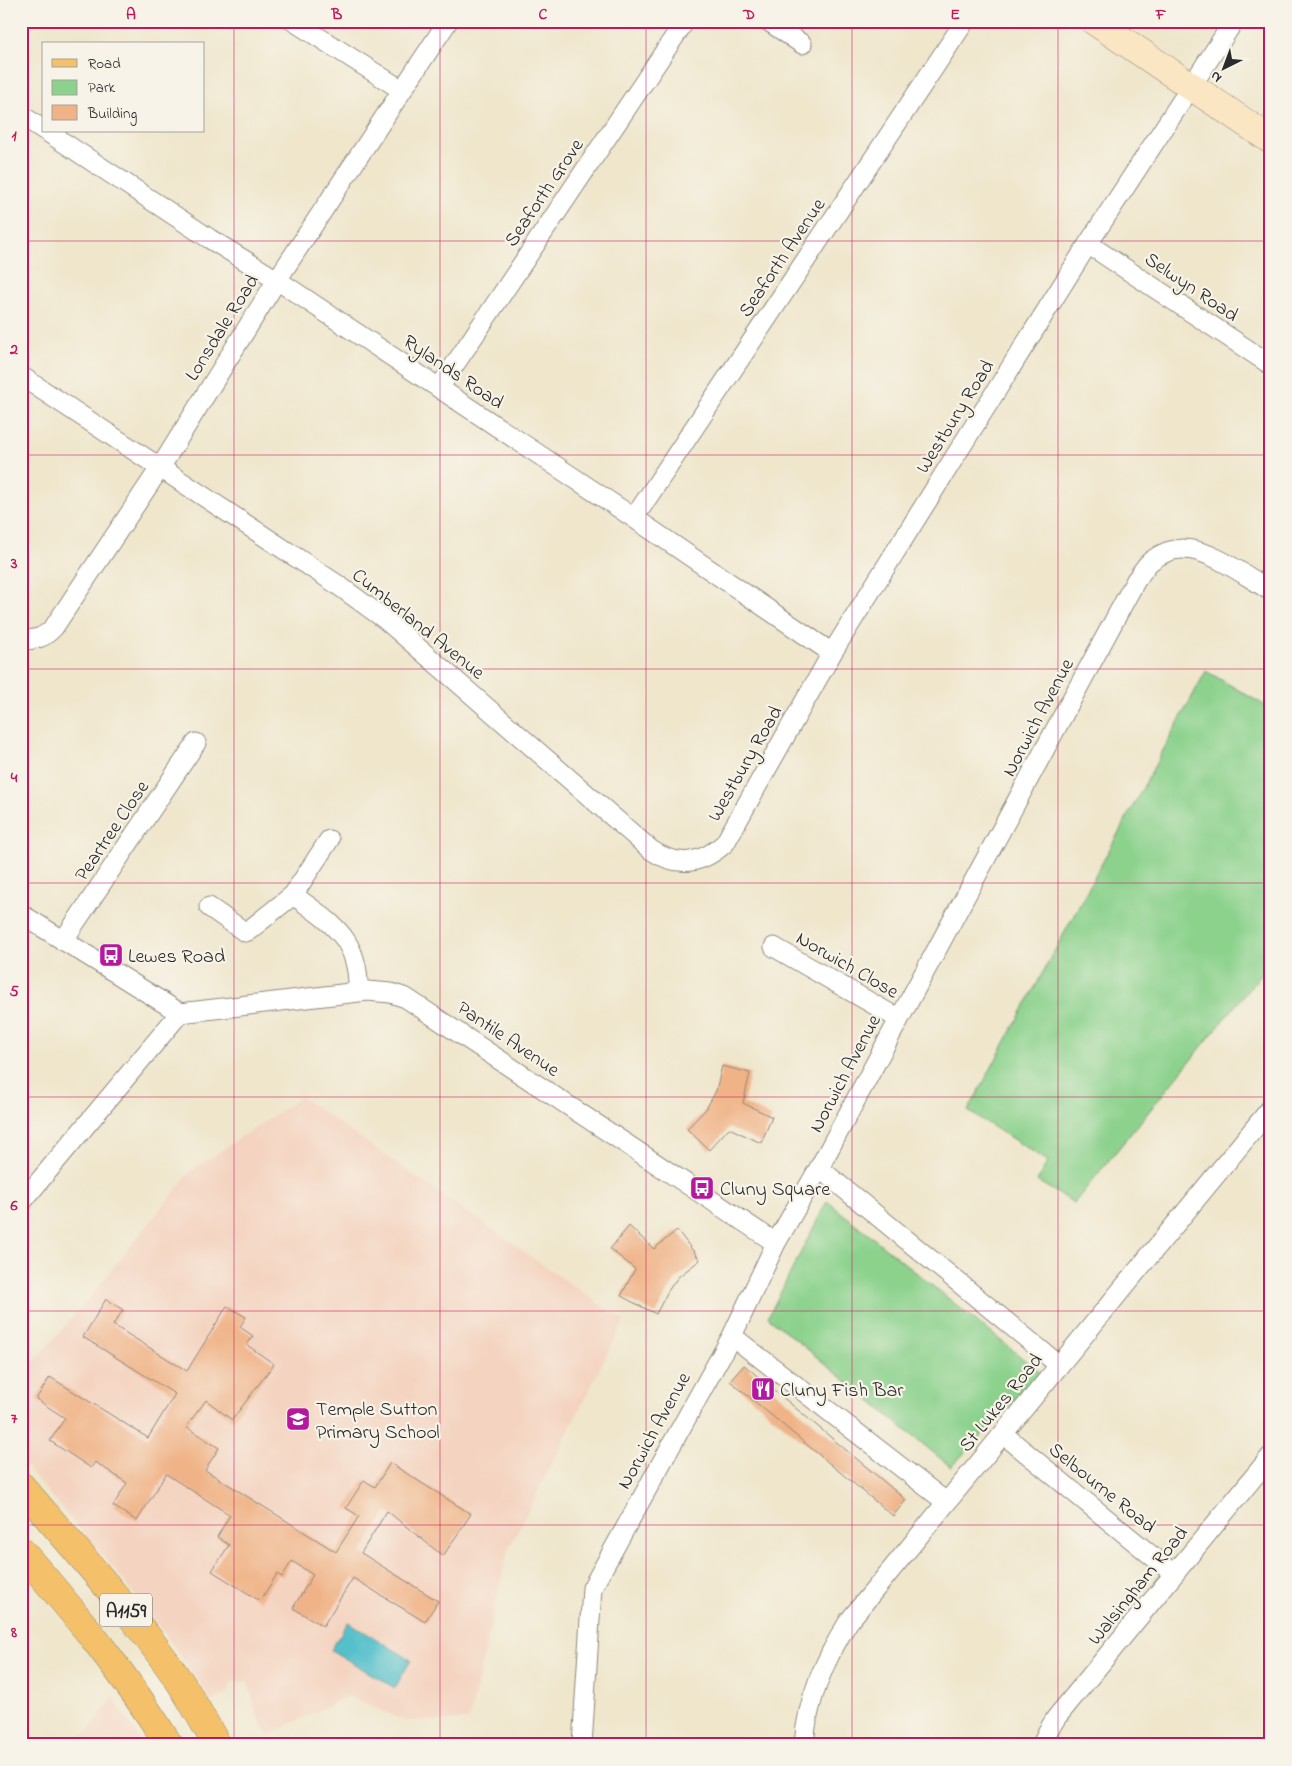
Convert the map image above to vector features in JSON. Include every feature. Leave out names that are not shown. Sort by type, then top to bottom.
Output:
[{"type":"main road","name":"A1159","points":[[21,1486],[108,1588],[160,1654],[181,1684],[217,1745]]},
{"type":"main road","name":"A1159","points":[[21,1551],[117,1666],[169,1745]]},
{"type":"street","points":[[293,21],[402,90]]},
{"type":"street","name":"Lonsdale Road","points":[[21,640],[36,640],[46,636],[54,627],[160,468],[277,280],[448,21]]},
{"type":"street","name":"Seaforth Grove","points":[[439,388],[685,21]]},
{"type":"street","points":[[768,21],[802,44]]},
{"type":"street","name":"Seaforth Avenue","points":[[634,518],[965,21]]},
{"type":"street","points":[[1094,21],[1271,140]]},
{"type":"street","name":"Westbury Road","points":[[725,842],[832,653],[1088,244],[1234,21]]},
{"type":"street","name":"Rylands Road","points":[[21,115],[42,128]]},
{"type":"street","name":"Rylands Road","points":[[48,132],[210,240],[277,280],[634,518],[832,653]]},
{"type":"street","name":"Selwyn Road","points":[[1088,244],[1271,365]]},
{"type":"street","name":"Cumberland Avenue","points":[[21,376],[338,585],[386,620],[651,850],[662,857],[690,862],[714,853],[725,842]]},
{"type":"street","name":"Norwich Avenue","points":[[582,1745],[592,1588],[732,1336],[776,1243],[819,1168],[1136,580],[1149,563],[1166,552],[1184,549],[1202,553],[1219,560],[1271,591]]},
{"type":"street","name":"Peartree Close","points":[[63,941],[196,743]]},
{"type":"street","points":[[209,907],[245,932],[293,895],[329,840]]},
{"type":"street","points":[[293,895],[339,930],[347,941],[354,957],[358,992]]},
{"type":"street","points":[[21,914],[180,1013],[21,1203]]},
{"type":"street","name":"Norwich Close","points":[[774,947],[899,1020]]},
{"type":"street","name":"Pantile Avenue","points":[[180,1013],[367,991],[391,993],[406,998],[776,1243]]},
{"type":"street","name":"St Lukes Road","points":[[804,1745],[815,1688],[832,1648],[849,1621],[1271,1108]]},
{"type":"street","points":[[819,1168],[1059,1365]]},
{"type":"street","points":[[732,1336],[946,1502]]},
{"type":"street","name":"Selbourne Road","points":[[1003,1434],[1174,1574]]},
{"type":"street","name":"Walsingham Road","points":[[1042,1745],[1056,1718],[1271,1456]]},
{"type":"shaded area","name":"Temple Sutton Primary School","points":[[301,1097],[624,1321],[508,1550],[469,1720],[405,1721],[348,1696],[268,1735],[256,1713],[248,1681],[232,1682],[228,1692],[212,1702],[167,1636],[117,1572],[21,1461],[21,1377],[91,1296],[191,1171]]},
{"type":"shaded area","points":[[114,1698],[143,1745],[76,1745]]},
{"type":"green space","points":[[1206,671],[1271,709],[1271,962],[1074,1203],[1037,1181],[1048,1161],[968,1111]]},
{"type":"green space","points":[[827,1201],[1041,1373],[951,1467],[768,1317]]},
{"type":"water","points":[[348,1622],[411,1660],[395,1688],[331,1650]]},
{"type":"building","points":[[722,1066],[750,1073],[743,1103],[772,1117],[761,1143],[729,1128],[709,1150],[687,1129],[706,1109],[716,1091]]},
{"type":"building","points":[[629,1226],[654,1249],[677,1230],[700,1260],[678,1277],[656,1314],[621,1296],[635,1269],[610,1249]]},
{"type":"building","points":[[106,1299],[123,1310],[113,1325],[187,1371],[227,1306],[246,1317],[240,1327],[253,1336],[247,1345],[274,1364],[232,1420],[206,1400],[186,1427],[219,1448],[205,1470],[336,1552],[359,1516],[346,1508],[364,1480],[375,1487],[390,1463],[471,1514],[443,1556],[387,1511],[361,1553],[438,1601],[425,1622],[353,1578],[323,1626],[293,1608],[313,1575],[292,1561],[282,1577],[277,1574],[260,1601],[212,1571],[229,1545],[217,1537],[230,1515],[166,1474],[137,1521],[113,1506],[127,1483],[95,1462],[91,1468],[50,1441],[65,1418],[36,1399],[50,1377],[148,1438],[175,1394],[83,1337]]},
{"type":"building","points":[[744,1365],[906,1500],[893,1516],[730,1381]]},
{"type":"place","name":"Lewes Road","points":[[111,955]]},
{"type":"place","name":"Cluny Square","points":[[702,1188]]},
{"type":"place","name":"Cluny Fish Bar","points":[[763,1389]]},
{"type":"place","name":"Temple Sutton Primary School","points":[[298,1419]]}]
